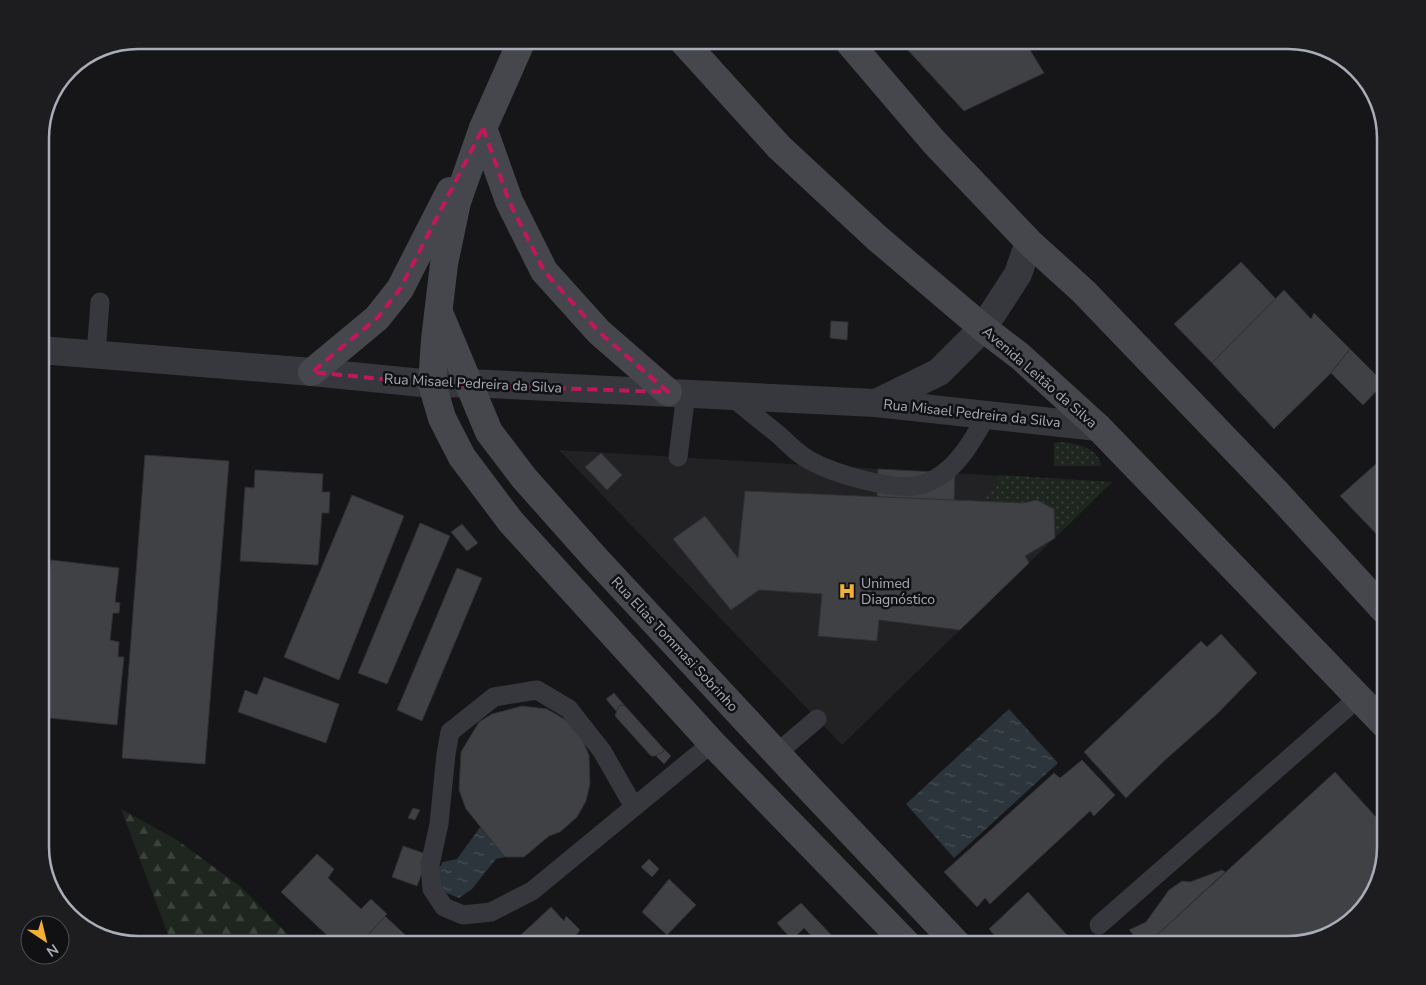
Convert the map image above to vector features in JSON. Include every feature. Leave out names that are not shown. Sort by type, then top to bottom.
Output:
[{"type":"street","name":"Rua Elias Tommasi Sobrinho","points":[[518,49],[483,128],[457,202],[444,264],[432,384],[442,418],[462,457],[511,522],[712,743],[899,936]]},
{"type":"street","name":"Avenida Leitão da Silva","points":[[690,49],[779,147],[877,238],[983,328],[1021,357],[1098,427],[1377,716]]},
{"type":"street","points":[[855,49],[934,142],[1029,242],[1084,292],[1256,471],[1377,602]]},
{"type":"street","points":[[312,372],[377,318],[400,289],[483,128]]},
{"type":"street","points":[[483,128],[509,201],[544,271],[599,332],[677,392]]},
{"type":"street","name":"Rua Misael Pedreira da Silva","points":[[876,403],[939,372],[983,328],[1018,274],[1029,242]]},
{"type":"street","name":"Rua Elias Tommasi Sobrinho","points":[[438,311],[489,432],[524,478],[596,559],[949,936]]},
{"type":"street","name":"Rua Misael Pedreira da Silva","points":[[49,351],[312,372],[432,384],[468,383],[876,403],[1098,427]]},
{"type":"lane","points":[[96,354],[100,302]]},
{"type":"lane","points":[[677,392],[678,457]]},
{"type":"lane","points":[[730,395],[794,450],[810,461],[865,481],[903,486],[924,484],[950,468],[970,444],[987,414]]},
{"type":"lane","points":[[634,807],[602,751],[569,709],[537,690],[494,697],[450,732],[439,824],[430,864],[432,889],[444,907],[463,915],[491,912],[532,891],[712,743]]},
{"type":"lane","points":[[1099,925],[1359,697]]},
{"type":"lane","points":[[777,753],[817,719]]},
{"type":"highlighted area","points":[[483,128],[509,201],[544,271],[599,332],[668,392],[432,384],[312,372],[377,318],[400,289]]},
{"type":"shaded area","name":"Unimed Diagnóstico","points":[[559,450],[809,465],[1112,482],[842,745]]},
{"type":"green space","points":[[1060,442],[1086,448],[1096,455],[1101,466],[1054,466],[1054,443]]},
{"type":"green space","points":[[999,475],[1112,482],[1059,534],[1055,531],[1054,509],[1037,500],[1023,503],[978,502],[989,494]]},
{"type":"green space","points":[[121,809],[177,840],[241,887],[289,936],[169,936]]},
{"type":"water","points":[[1009,709],[1058,763],[954,858],[906,804]]},
{"type":"water","points":[[481,826],[505,857],[496,859],[472,889],[459,898],[444,892],[435,875],[443,862],[457,859]]},
{"type":"building","points":[[907,49],[1029,49],[1044,73],[964,111]]},
{"type":"building","points":[[1241,262],[1276,299],[1212,363],[1174,324]]},
{"type":"building","points":[[1284,290],[1311,319],[1314,313],[1350,349],[1331,373],[1274,429],[1212,363]]},
{"type":"building","points":[[831,321],[848,322],[847,340],[830,338]]},
{"type":"building","points":[[1350,349],[1377,376],[1377,390],[1363,405],[1331,373]]},
{"type":"building","points":[[601,453],[622,475],[607,490],[585,467]]},
{"type":"building","points":[[145,455],[229,461],[205,764],[122,758]]},
{"type":"building","points":[[1377,463],[1377,535],[1340,496]]},
{"type":"building","points":[[878,469],[955,473],[954,501],[877,497]]},
{"type":"building","points":[[255,470],[323,474],[322,492],[330,492],[329,513],[322,513],[318,565],[240,561],[245,487],[254,488]]},
{"type":"building","points":[[745,491],[1023,503],[1037,500],[1054,509],[1055,538],[1025,556],[1029,563],[960,630],[879,620],[877,641],[818,636],[822,594],[759,590],[731,610],[673,539],[705,516],[738,558]]},
{"type":"building","points":[[352,495],[404,516],[339,680],[284,657]]},
{"type":"building","points":[[420,523],[450,536],[387,684],[358,673]]},
{"type":"building","points":[[462,524],[478,543],[467,551],[451,532]]},
{"type":"building","points":[[51,560],[119,568],[115,602],[120,603],[119,613],[113,613],[110,640],[119,642],[118,657],[124,657],[117,725],[49,718],[49,578]]},
{"type":"building","points":[[457,568],[482,578],[422,721],[397,710]]},
{"type":"building","points":[[1221,634],[1257,673],[1217,714],[1126,798],[1084,752],[1201,641],[1207,647]]},
{"type":"building","points":[[264,677],[339,704],[326,743],[238,712],[245,690],[257,695]]},
{"type":"building","points":[[614,693],[625,706],[621,705],[618,707],[617,712],[606,699]]},
{"type":"building","points":[[621,705],[625,706],[664,751],[656,756],[651,756],[615,716],[618,707]]},
{"type":"building","points":[[522,706],[547,709],[566,720],[582,739],[589,755],[590,784],[586,801],[577,817],[560,832],[549,836],[524,857],[505,857],[466,809],[459,790],[461,752],[479,722],[492,714]]},
{"type":"building","points":[[663,748],[671,756],[664,764],[656,756],[664,751]]},
{"type":"building","points":[[1082,760],[1115,795],[1094,816],[1090,811],[990,904],[985,898],[977,907],[944,872],[1054,773],[1060,778]]},
{"type":"building","points":[[1335,772],[1377,818],[1377,853],[1373,876],[1355,906],[1343,918],[1333,924],[1311,933],[1288,936],[1156,936]]},
{"type":"building","points":[[413,808],[420,810],[415,820],[408,818]]},
{"type":"building","points":[[403,846],[429,855],[417,886],[392,877]]},
{"type":"building","points":[[317,854],[334,869],[328,878],[361,909],[371,899],[387,914],[367,936],[328,936],[281,892]]},
{"type":"building","points":[[649,859],[659,869],[652,877],[641,867]]},
{"type":"building","points":[[1222,870],[1225,872],[1156,936],[1135,936],[1129,930],[1146,922],[1169,890],[1182,881],[1190,882]]},
{"type":"building","points":[[669,879],[696,905],[667,935],[642,912]]},
{"type":"building","points":[[1028,892],[1068,936],[995,936],[989,929]]},
{"type":"building","points":[[801,903],[832,936],[812,936],[804,928],[796,936],[788,936],[777,923]]},
{"type":"building","points":[[551,907],[564,921],[566,916],[580,930],[575,936],[520,936]]},
{"type":"building","points":[[385,916],[406,936],[367,936]]},
{"type":"place","name":"Unimed Diagnóstico","points":[[847,591]]}]
